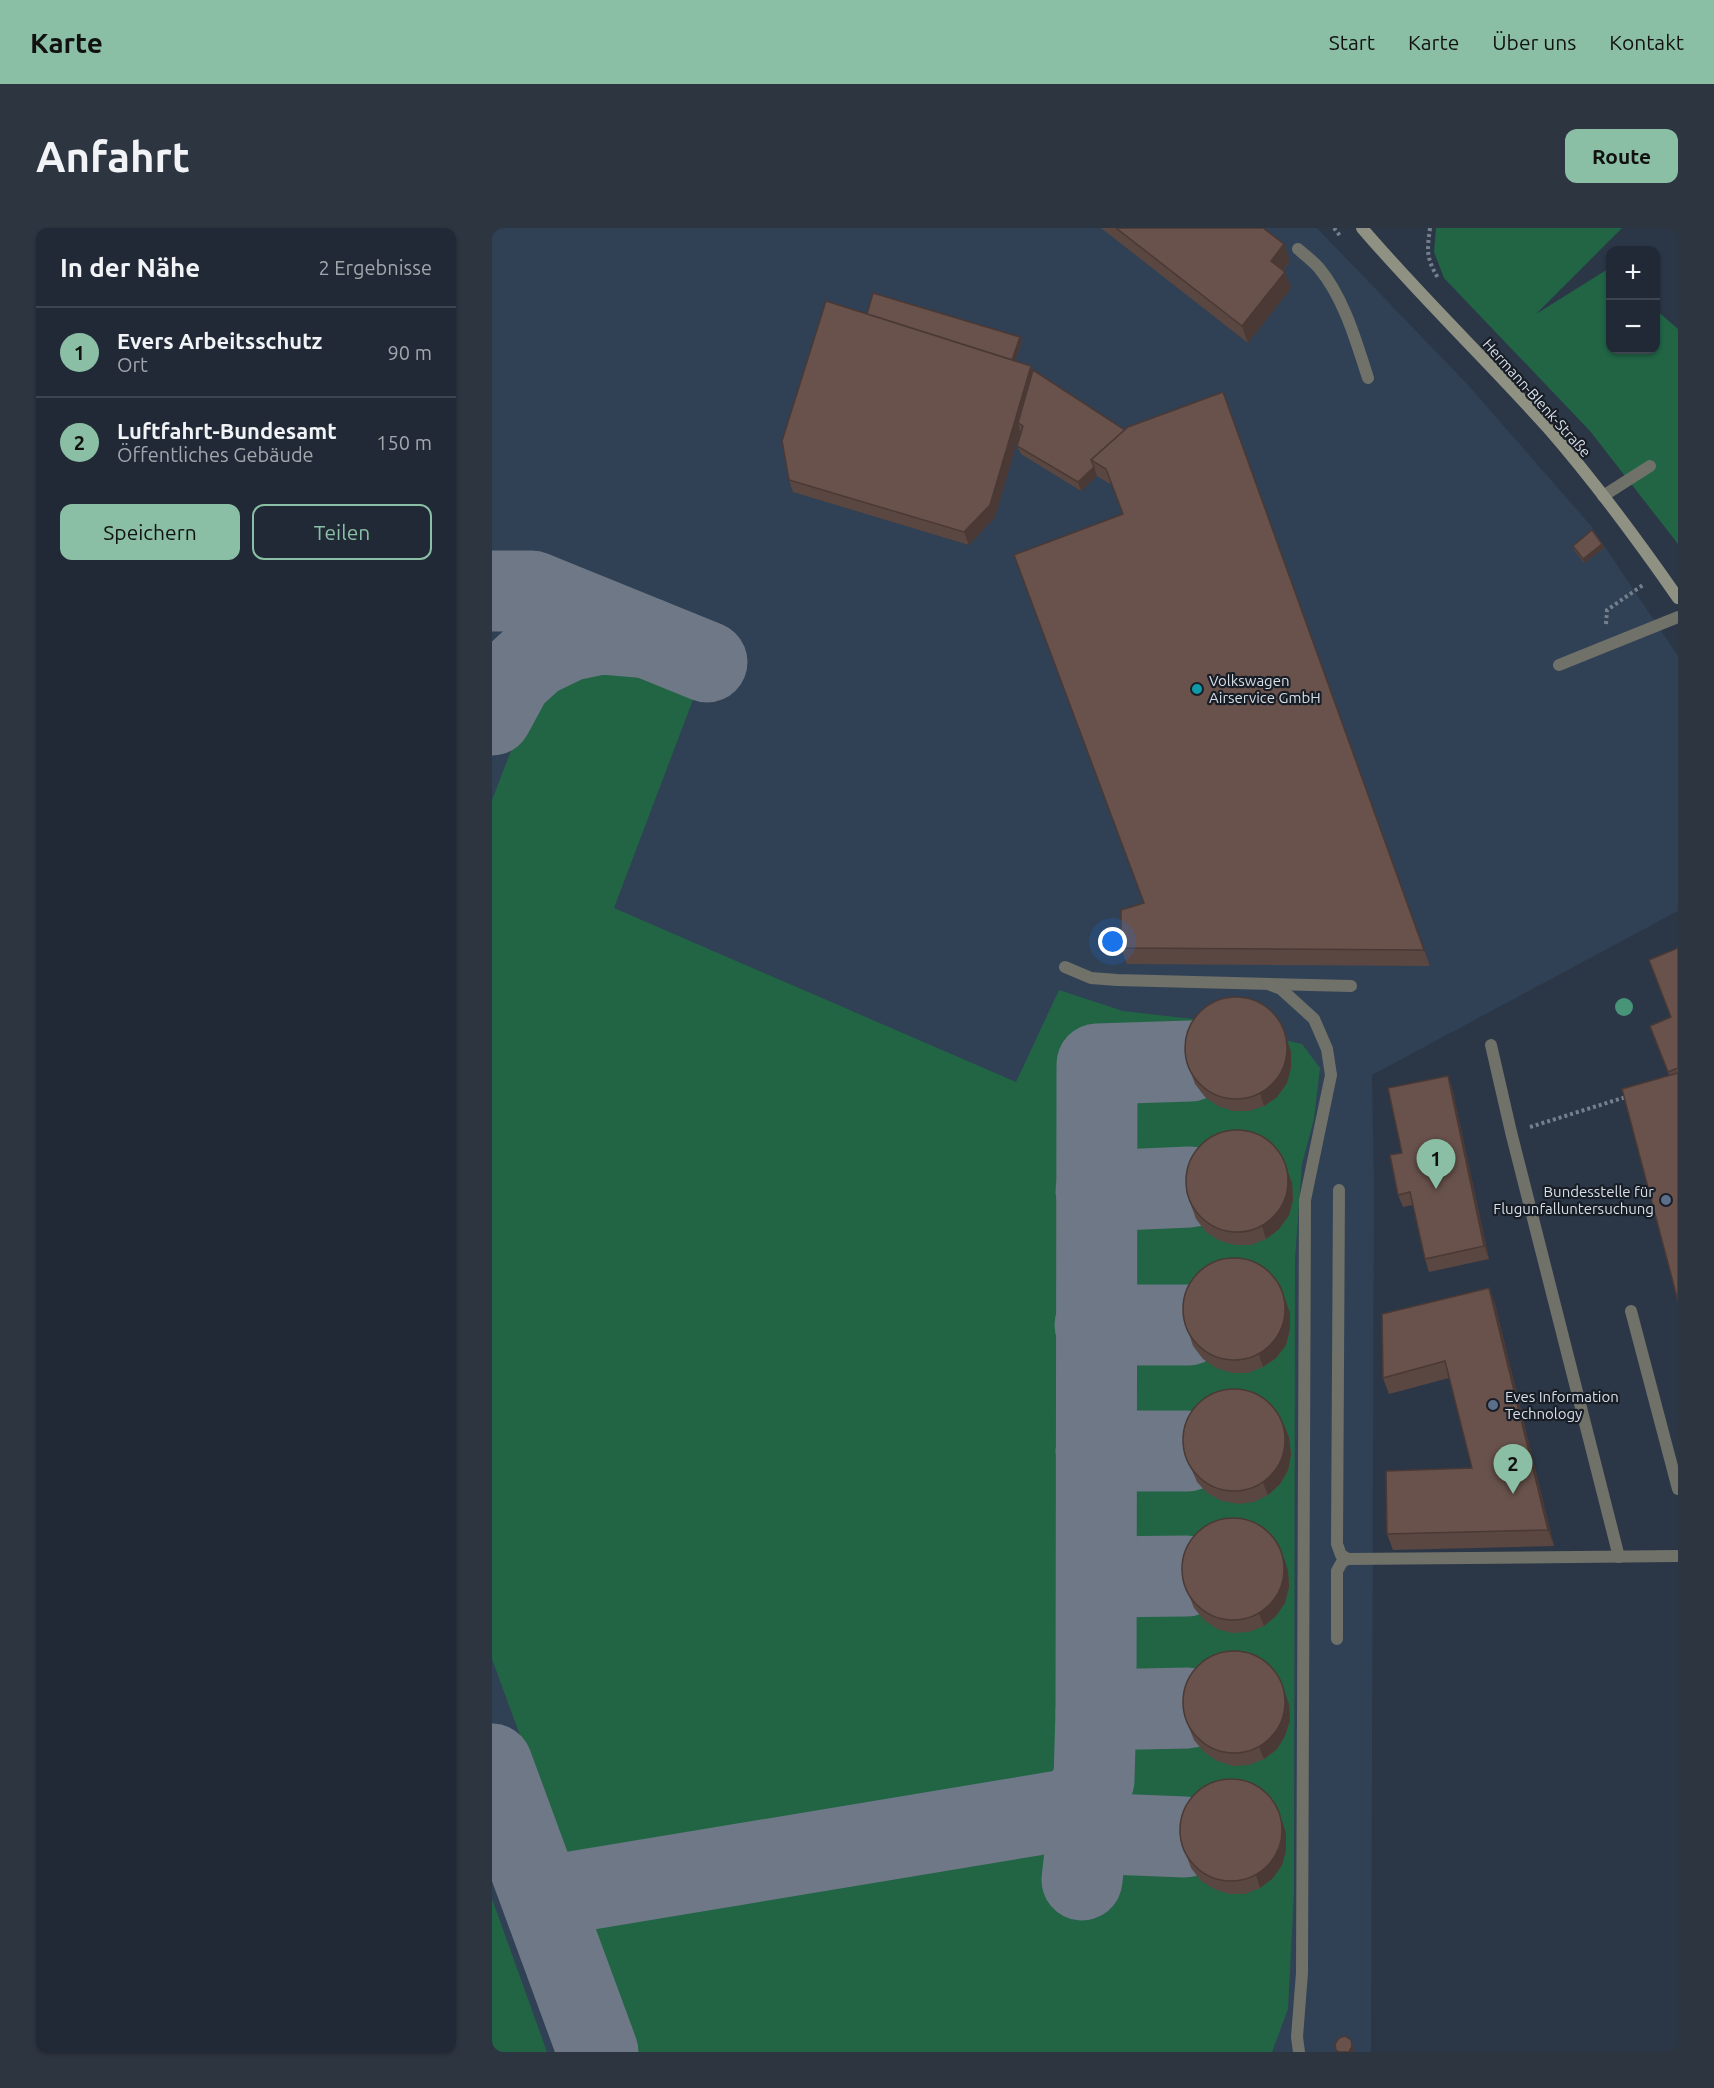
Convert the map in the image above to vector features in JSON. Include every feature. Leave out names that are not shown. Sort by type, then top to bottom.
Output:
[{"type":"street","name":"Hermann-Blenk-Straße","points":[[1362,228],[1416,290],[1519,396],[1574,459],[1678,598]]},
{"type":"street","points":[[1298,249],[1319,268],[1330,285],[1342,308],[1368,378]]},
{"type":"street","points":[[1603,496],[1650,466]]},
{"type":"street","points":[[1560,665],[1678,617]]},
{"type":"street","points":[[1065,967],[1091,978],[1117,980],[1351,986]]},
{"type":"street","points":[[1269,984],[1281,989],[1314,1019],[1327,1049],[1331,1075],[1305,1200],[1302,1973],[1297,2037],[1299,2052]]},
{"type":"street","points":[[1491,1045],[1619,1557]]},
{"type":"street","points":[[1339,1190],[1337,1544],[1341,1556],[1348,1559],[1678,1556]]},
{"type":"street","points":[[1631,1311],[1678,1489]]},
{"type":"street","points":[[1336,1639],[1337,1571],[1342,1562],[1348,1559]]},
{"type":"street","points":[[1290,2052],[1297,2037]]},
{"type":"path","points":[[1334,228],[1348,244]]},
{"type":"path","points":[[1511,1132],[1634,1095]]},
{"type":"shaded area","points":[[492,228],[1317,228],[1468,385],[1591,526],[1678,656],[1678,911],[1372,1075],[1374,1186],[1371,2052],[492,2052]]},
{"type":"green space","points":[[1436,228],[1622,228],[1536,314],[1606,270],[1606,354],[1660,354],[1660,313],[1678,329],[1678,544],[1590,431],[1444,278],[1434,252]]},
{"type":"green space","points":[[611,664],[626,666],[694,697],[614,908],[1016,1082],[1059,990],[1123,1011],[1193,1019],[1302,1044],[1320,1068],[1314,1119],[1302,1164],[1295,1259],[1294,1894],[1288,2009],[1272,2052],[636,2052],[492,1659],[492,800],[526,720],[537,702],[551,686],[568,674],[588,666]]},
{"type":"green space","points":[[492,1899],[547,2052],[492,2052]]},
{"type":"building","points":[[1116,228],[1263,228],[1284,244],[1271,261],[1285,272],[1242,326]]},
{"type":"building","points":[[873,293],[1020,337],[1012,360],[867,314]]},
{"type":"building","points":[[826,301],[1031,366],[990,505],[964,532],[789,480],[782,441]]},
{"type":"building","points":[[1033,370],[1125,430],[1091,460],[1094,467],[1078,482],[1017,446],[1023,426],[1018,423]]},
{"type":"building","name":"Volkswagen Airservice GmbH","points":[[1223,392],[1424,950],[1121,948],[1121,910],[1144,903],[1014,555],[1123,514],[1106,469],[1091,460],[1128,427]]},
{"type":"building","points":[[1592,530],[1602,544],[1583,559],[1573,546]]},
{"type":"building","points":[[1678,948],[1678,1068],[1668,1072],[1650,1026],[1671,1017],[1649,960]]},
{"type":"building","points":[[1236,997],[1256,1001],[1272,1012],[1283,1028],[1287,1048],[1283,1068],[1272,1084],[1256,1095],[1236,1099],[1216,1095],[1200,1084],[1189,1068],[1185,1048],[1189,1028],[1200,1012],[1216,1001]]},
{"type":"building","name":"Bundesstelle für Flugunfalluntersuchung","points":[[1678,1073],[1678,1301],[1622,1089]]},
{"type":"building","points":[[1448,1076],[1484,1246],[1425,1259],[1410,1192],[1398,1195],[1390,1155],[1402,1153],[1388,1088]]},
{"type":"building","points":[[1237,1130],[1257,1133],[1266,1138],[1280,1152],[1285,1161],[1288,1181],[1285,1201],[1280,1210],[1266,1224],[1257,1229],[1237,1232],[1217,1229],[1208,1224],[1194,1210],[1189,1201],[1186,1181],[1189,1161],[1194,1152],[1208,1138],[1217,1133]]},
{"type":"building","points":[[1234,1258],[1263,1266],[1277,1280],[1285,1309],[1277,1338],[1263,1352],[1234,1360],[1205,1352],[1191,1338],[1183,1309],[1191,1280],[1205,1266]]},
{"type":"building","points":[[1489,1288],[1548,1530],[1387,1534],[1386,1471],[1472,1468],[1445,1361],[1383,1378],[1382,1314]]},
{"type":"building","points":[[1234,1389],[1254,1393],[1270,1404],[1281,1420],[1285,1440],[1281,1460],[1270,1476],[1254,1487],[1234,1491],[1214,1487],[1198,1476],[1187,1460],[1183,1440],[1187,1420],[1198,1404],[1214,1393]]},
{"type":"building","points":[[1233,1518],[1253,1522],[1269,1533],[1280,1549],[1284,1569],[1280,1589],[1269,1605],[1253,1616],[1233,1620],[1213,1616],[1197,1605],[1186,1589],[1182,1569],[1186,1549],[1197,1533],[1213,1522]]},
{"type":"building","points":[[1234,1651],[1254,1655],[1270,1666],[1281,1682],[1285,1702],[1281,1722],[1270,1738],[1254,1749],[1234,1753],[1214,1749],[1198,1738],[1187,1722],[1183,1702],[1187,1682],[1198,1666],[1214,1655]]},
{"type":"building","points":[[1231,1779],[1250,1783],[1267,1794],[1278,1811],[1282,1830],[1278,1849],[1267,1866],[1250,1877],[1231,1881],[1212,1877],[1195,1866],[1184,1849],[1180,1830],[1184,1811],[1195,1794],[1212,1783]]},
{"type":"building","points":[[1345,2036],[1351,2040],[1352,2046],[1349,2052],[1339,2052],[1335,2044],[1339,2038]]},
{"type":"taxiway","points":[[492,591],[532,591],[707,662]]},
{"type":"taxiway","points":[[492,715],[512,678],[535,657],[568,641],[601,634],[648,638]]},
{"type":"taxiway","points":[[1082,1880],[1086,1834],[1078,1808],[1094,1780],[1096,1710],[1097,1064],[1190,1061]]},
{"type":"taxiway","points":[[1096,1191],[1190,1187]]},
{"type":"taxiway","points":[[1095,1325],[1188,1325]]},
{"type":"taxiway","points":[[1096,1451],[1187,1451]]},
{"type":"taxiway","points":[[1097,1577],[1187,1576]]},
{"type":"taxiway","points":[[1096,1710],[1188,1708]]},
{"type":"taxiway","points":[[492,1764],[598,2052]]},
{"type":"taxiway","points":[[542,1897],[1078,1808]]},
{"type":"taxiway","points":[[1085,1833],[1185,1837]]},
{"type":"place","name":"Volkswagen Airservice GmbH","points":[[1197,689]]},
{"type":"place","name":"Evers Arbeitsschutz","points":[[1436,1189]]},
{"type":"place","name":"Bundesstelle für Flugunfalluntersuchung","points":[[1666,1200]]},
{"type":"place","name":"Eves Information Technology","points":[[1493,1405]]},
{"type":"place","name":"Luftfahrt-Bundesamt","points":[[1513,1494]]}]
